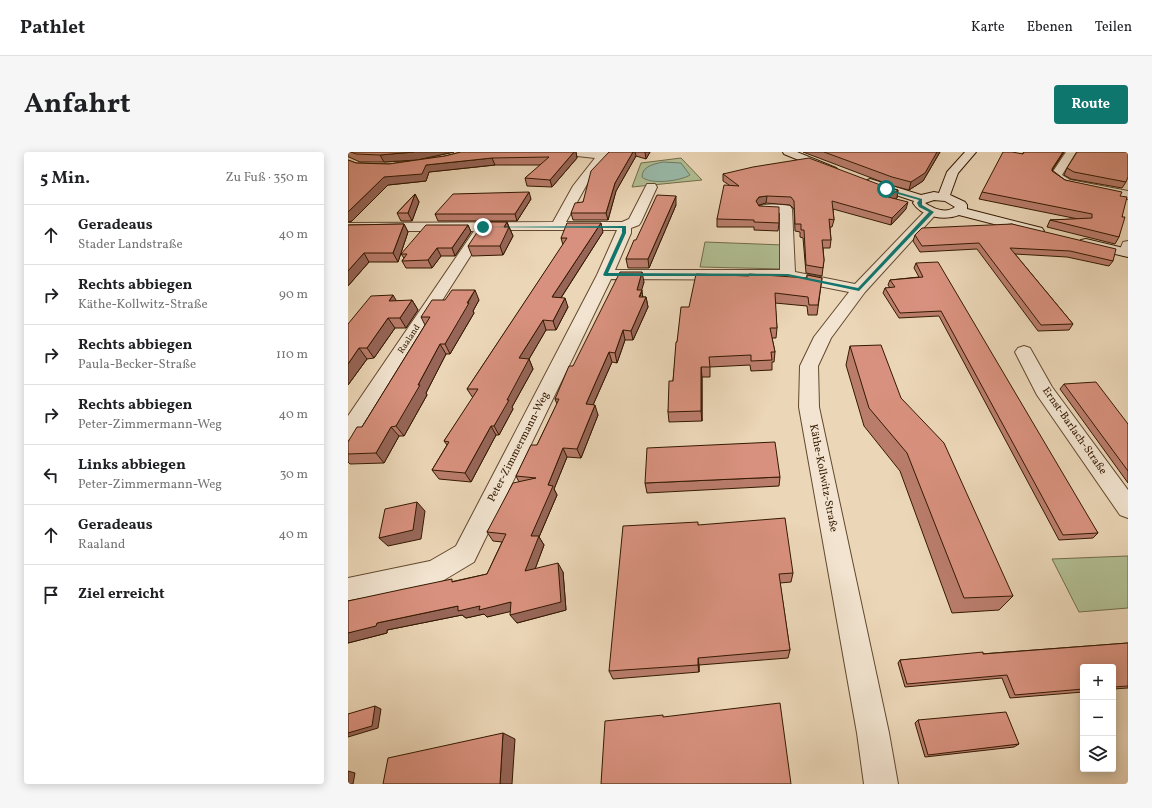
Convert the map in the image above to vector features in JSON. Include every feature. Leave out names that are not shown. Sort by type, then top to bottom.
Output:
[{"type":"street","points":[[568,152],[607,154]]},
{"type":"street","points":[[788,152],[844,174]]},
{"type":"street","points":[[932,203],[953,172],[971,152]]},
{"type":"street","points":[[1071,152],[1056,176],[1066,183],[1128,195]]},
{"type":"street","points":[[557,227],[580,185],[607,154]]},
{"type":"street","points":[[858,179],[932,203],[947,214],[959,211],[1052,235]]},
{"type":"street","points":[[348,227],[624,226],[634,222],[651,187]]},
{"type":"street","points":[[932,203],[958,202],[960,205],[959,211]]},
{"type":"street","name":"Käthe-Kollwitz-Straße","points":[[881,784],[873,733],[808,403],[809,366],[823,337],[859,290],[932,203]]},
{"type":"street","points":[[763,209],[786,209],[788,275]]},
{"type":"street","name":"Peter-Zimmermann-Weg","points":[[348,590],[435,572],[465,554],[605,275],[624,233],[624,226]]},
{"type":"street","points":[[348,242],[363,227]]},
{"type":"street","name":"Raaland","points":[[348,432],[483,227]]},
{"type":"street","points":[[1075,241],[1127,250]]},
{"type":"street","points":[[605,275],[788,275],[859,290]]},
{"type":"street","name":"Ernst-Barlach-Straße","points":[[1024,352],[1044,390],[1128,508]]},
{"type":"shaded area","points":[[681,158],[702,180],[632,187],[641,163]]},
{"type":"shaded area","points":[[663,162],[681,163],[690,175],[680,179],[666,181],[652,181],[642,177],[646,168]]},
{"type":"shaded area","points":[[705,242],[783,245],[783,269],[700,267]]},
{"type":"shaded area","points":[[1128,556],[1128,608],[1079,612],[1052,559]]},
{"type":"building","points":[[351,152],[414,152],[380,155],[356,154]]},
{"type":"building","points":[[461,152],[574,152],[550,180],[525,178],[549,157],[492,158],[426,165],[422,174],[384,177],[348,212],[348,160],[356,163],[389,164],[445,156]]},
{"type":"building","points":[[609,152],[633,152],[615,183],[606,213],[571,213],[575,203],[583,202],[591,171]]},
{"type":"building","points":[[824,152],[937,152],[925,173],[911,182],[892,177]]},
{"type":"building","points":[[1003,152],[1023,154],[1024,152],[1063,152],[1052,171],[1065,180],[1122,192],[1120,196],[1127,197],[1122,217],[1125,217],[1119,237],[1050,220],[1092,218],[1092,214],[982,192]]},
{"type":"building","points":[[1077,152],[1128,152],[1128,177],[1126,182],[1074,172],[1067,168]]},
{"type":"building","points":[[809,158],[883,186],[898,190],[888,197],[908,202],[892,218],[832,201],[834,220],[829,219],[831,240],[822,240],[824,260],[823,268],[806,265],[804,230],[801,230],[801,224],[795,224],[794,201],[791,197],[767,196],[759,197],[756,201],[759,206],[779,207],[779,223],[754,222],[754,220],[717,219],[724,185],[739,186],[723,174],[753,167]]},
{"type":"building","points":[[529,192],[515,214],[435,214],[453,194]]},
{"type":"building","points":[[415,194],[408,213],[397,213]]},
{"type":"building","points":[[657,195],[676,196],[648,259],[626,259],[634,240],[636,240]]},
{"type":"building","points":[[484,222],[507,222],[504,227],[509,227],[500,246],[468,246]]},
{"type":"building","points":[[567,223],[601,223],[552,297],[565,298],[553,321],[543,320],[519,358],[529,359],[507,400],[509,400],[494,426],[491,426],[465,473],[432,470],[449,442],[444,441],[478,389],[467,389],[567,238],[561,238]]},
{"type":"building","points":[[404,224],[393,253],[364,253],[348,271],[348,225]]},
{"type":"building","points":[[1012,224],[1116,249],[1113,261],[1070,251],[1010,248],[1073,324],[1041,325],[979,243],[922,246],[915,235],[922,228]]},
{"type":"building","points":[[426,225],[468,225],[452,248],[437,248],[428,260],[402,261],[407,254],[401,254]]},
{"type":"building","points":[[938,262],[1098,533],[1063,535],[941,311],[900,313],[885,288],[895,287],[890,280],[923,277],[916,263]]},
{"type":"building","points":[[620,272],[642,272],[637,290],[642,290],[639,297],[646,297],[631,331],[623,330],[615,353],[609,352],[586,404],[595,405],[577,449],[563,448],[548,485],[553,486],[531,536],[539,536],[525,571],[558,563],[561,602],[510,615],[511,602],[479,610],[480,606],[458,611],[458,606],[377,623],[376,626],[348,633],[348,601],[452,579],[452,582],[487,574],[506,534],[487,532],[513,483],[536,478],[516,476],[531,445],[537,445],[559,399],[555,399],[569,366],[573,366]]},
{"type":"building","points":[[696,274],[749,276],[749,274],[807,278],[807,275],[822,278],[818,305],[809,305],[808,297],[775,293],[777,328],[770,328],[775,352],[771,352],[772,360],[751,361],[751,355],[709,357],[710,367],[701,367],[701,411],[668,412],[669,381],[673,381],[676,342],[681,307],[689,307]]},
{"type":"building","points":[[452,290],[475,290],[445,344],[440,344],[418,385],[420,385],[396,426],[391,427],[376,453],[348,454],[348,442],[357,427],[362,427],[430,317],[421,317],[432,300],[445,300]]},
{"type":"building","points":[[393,295],[389,301],[412,300],[400,318],[388,318],[367,348],[359,348],[348,364],[348,324],[371,296]]},
{"type":"building","points":[[881,345],[901,398],[944,443],[1013,596],[964,598],[907,453],[869,408],[850,346]]},
{"type":"building","points":[[1096,382],[1128,424],[1128,471],[1064,384]]},
{"type":"building","points":[[775,442],[780,477],[645,483],[647,448]]},
{"type":"building","points":[[417,502],[413,530],[379,538],[385,509]]},
{"type":"building","points":[[785,518],[793,573],[779,574],[790,650],[698,658],[698,665],[609,671],[623,526],[698,522],[698,525]]},
{"type":"building","points":[[1128,643],[1128,686],[1116,687],[1116,664],[1080,664],[1080,689],[1015,695],[1007,675],[907,684],[900,660],[983,652],[983,654]]},
{"type":"building","points":[[780,703],[791,784],[601,784],[605,721],[663,715],[663,717]]},
{"type":"building","points":[[375,706],[372,726],[348,733],[348,714]]},
{"type":"building","points":[[1006,712],[1019,744],[928,755],[918,720]]},
{"type":"building","points":[[503,733],[500,784],[383,784],[388,758]]},
{"type":"route","points":[[483,227],[624,226],[624,233],[605,275],[788,275],[859,290],[932,212],[921,206],[919,203],[921,200],[886,189]]}]
